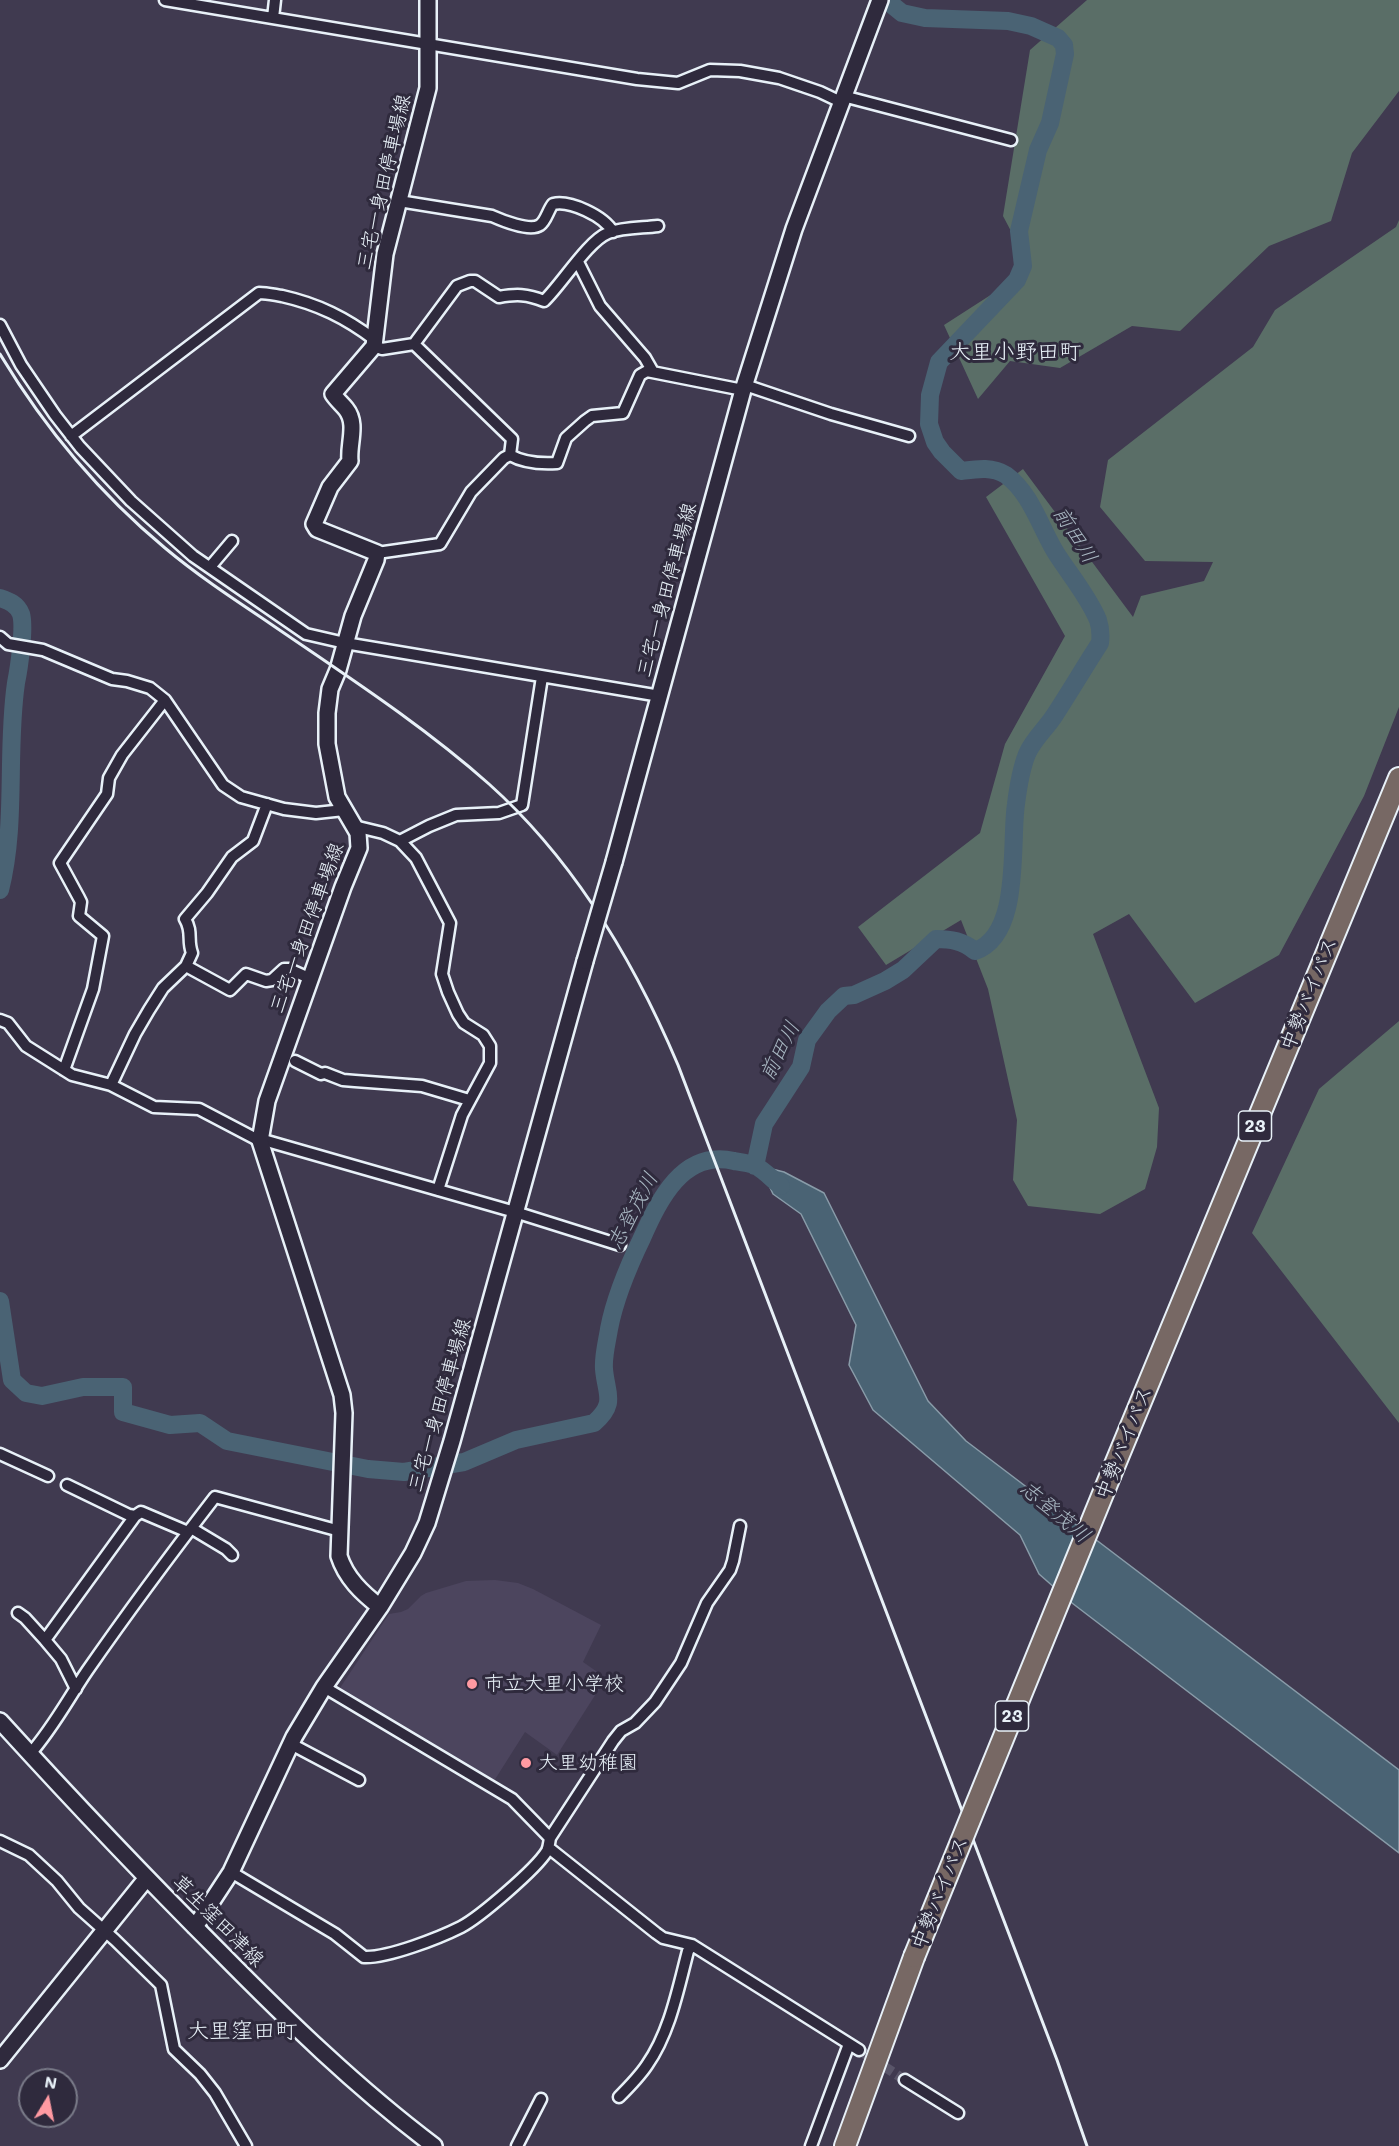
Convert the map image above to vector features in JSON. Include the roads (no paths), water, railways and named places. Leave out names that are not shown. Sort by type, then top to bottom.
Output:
[{"type":"highway","name":"中勢バイパス","points":[[845,2146],[914,1957],[1399,778]]},
{"type":"main road","name":"三宅一身田停車場線","points":[[375,343],[385,254],[428,88],[428,0]]},
{"type":"main road","name":"三宅一身田停車場線","points":[[195,1927],[231,1872],[291,1744],[324,1687],[380,1607],[413,1553],[427,1524],[614,862],[744,388],[794,229],[878,5]]},
{"type":"main road","points":[[375,343],[333,394],[346,409],[352,422],[350,461],[330,487],[314,524],[317,530],[377,553]]},
{"type":"main road","name":"三宅一身田停車場線","points":[[377,553],[352,616],[330,689],[326,725],[330,763],[337,796],[358,833],[360,841],[357,855],[343,888],[267,1101],[260,1140],[337,1377],[344,1413],[339,1556],[343,1567],[361,1592],[380,1607]]},
{"type":"main road","points":[[0,1721],[146,1879]]},
{"type":"main road","name":"草生窪田津線","points":[[0,2060],[146,1879],[264,1997],[347,2075],[434,2146]]},
{"type":"street","points":[[165,0],[637,79],[678,83],[710,70],[765,74],[842,99],[1011,140]]},
{"type":"street","points":[[273,18],[276,0]]},
{"type":"street","points":[[399,201],[492,216],[502,222],[534,227],[542,222],[553,204],[560,203],[600,217],[613,232]]},
{"type":"street","points":[[71,436],[259,293],[305,301],[317,306],[343,318],[382,349],[414,344],[457,286],[475,281],[499,297],[521,294],[544,301],[605,234],[658,226]]},
{"type":"street","points":[[578,262],[600,306],[645,358],[653,372]]},
{"type":"street","points":[[0,324],[21,365],[71,436],[131,501],[187,551],[306,634],[345,643],[660,696]]},
{"type":"street","points":[[414,344],[512,439],[510,455]]},
{"type":"street","points":[[510,455],[517,460],[541,464],[557,463],[566,438],[592,416],[623,412],[640,375],[647,371],[744,388],[909,436]]},
{"type":"street","points":[[377,553],[440,544],[471,492],[504,458],[510,455]]},
{"type":"street","points":[[210,567],[232,541]]},
{"type":"street","points":[[4,640],[54,654],[112,679],[116,678],[145,686],[165,700],[223,785],[241,797],[284,809],[316,813],[344,810]]},
{"type":"street","points":[[400,841],[447,818],[463,814],[499,813],[522,805],[543,676]]},
{"type":"street","points":[[64,1070],[93,989],[103,936],[79,916],[81,902],[60,863],[107,794],[109,778],[122,755],[165,700]]},
{"type":"street","points":[[111,1085],[135,1034],[163,988],[186,966],[192,953],[188,944],[190,928],[186,919],[232,857],[253,841],[267,804]]},
{"type":"street","points":[[354,826],[383,833],[400,841],[416,858],[450,923],[442,974],[448,993],[464,1023],[483,1035],[490,1047],[491,1056],[488,1069],[462,1115],[438,1190]]},
{"type":"street","points":[[186,966],[230,990],[246,974],[267,981],[272,980],[284,969],[288,969],[310,979]]},
{"type":"street","points":[[0,1020],[9,1023],[26,1046],[72,1075],[111,1085],[154,1107],[199,1109],[260,1140],[515,1212],[620,1245]]},
{"type":"street","points":[[295,1061],[321,1074],[325,1073],[343,1080],[422,1086],[469,1100]]},
{"type":"street","points":[[0,1454],[48,1476]]},
{"type":"street","points":[[67,1485],[135,1516]]},
{"type":"street","points":[[30,1754],[48,1734],[76,1689],[215,1497],[340,1531]]},
{"type":"street","points":[[45,1640],[135,1516],[141,1512],[190,1530],[226,1549],[232,1556]]},
{"type":"street","points":[[231,1872],[335,1934],[361,1957],[369,1957],[425,1942],[472,1920],[526,1874],[549,1843],[618,1734],[641,1717],[668,1684],[677,1670],[706,1603],[730,1570],[734,1561],[740,1526]]},
{"type":"street","points":[[18,1613],[61,1659],[76,1689]]},
{"type":"street","points":[[324,1687],[512,1799],[549,1843],[663,1938],[692,1945],[860,2050]]},
{"type":"street","points":[[291,1744],[359,1780]]},
{"type":"street","points":[[0,1841],[29,1855],[57,1881],[79,1908],[161,1985],[174,2049],[200,2074],[215,2093],[246,2146]]},
{"type":"street","points":[[619,2097],[640,2076],[654,2055],[669,2020],[688,1951],[692,1945]]},
{"type":"street","points":[[811,2146],[849,2044]]},
{"type":"street","points":[[905,2080],[958,2113]]},
{"type":"street","points":[[517,2146],[541,2099]]},
{"type":"water","points":[[760,1166],[784,1172],[824,1193],[928,1401],[966,1441],[1399,1770],[1399,1853],[1072,1603],[1039,1574],[1020,1535],[873,1410],[849,1365],[856,1325],[801,1214],[773,1194]]},
{"type":"waterway","name":"前田川","points":[[755,1166],[764,1124],[801,1067],[807,1040],[828,1011],[844,996],[854,995],[903,970],[936,939],[957,941],[975,951],[990,942],[1000,927],[1007,908],[1011,886],[1016,804],[1027,754],[1100,643],[1101,635],[1094,611],[1056,553],[1022,491],[1006,475],[995,470],[961,471],[935,442],[929,424],[930,395],[939,362],[1017,280],[1023,266],[1019,231],[1038,150],[1050,123],[1065,54],[1064,45],[1058,38],[1031,26],[1008,21],[925,18],[902,13],[886,0]]},
{"type":"waterway","name":"志登茂川","points":[[0,598],[15,605],[22,620],[20,658],[13,709],[8,839],[0,890]]},
{"type":"waterway","name":"志登茂川","points":[[0,1301],[12,1380],[26,1393],[42,1396],[83,1387],[123,1387],[123,1412],[170,1425],[200,1423],[227,1441],[368,1469],[404,1472],[464,1462],[516,1440],[594,1423],[606,1410],[608,1404],[604,1359],[618,1294],[656,1208],[675,1181],[687,1170],[700,1163],[716,1159],[754,1165],[781,1186]]},
{"type":"tunnel","points":[[859,2050],[905,2080]]},
{"type":"railway","points":[[0,354],[35,407],[74,458],[141,527],[201,576],[407,718],[489,784],[548,845],[575,879],[621,950],[661,1026],[678,1065],[1057,2060],[1087,2146]]},
{"type":"place","name":"市立大里小学校","points":[[472,1684]]},
{"type":"place","name":"大里幼稚園","points":[[526,1763]]},
{"type":"district","name":"大里小野田町","points":[[1015,352]]},
{"type":"district","name":"大里窪田町","points":[[242,2031]]}]
